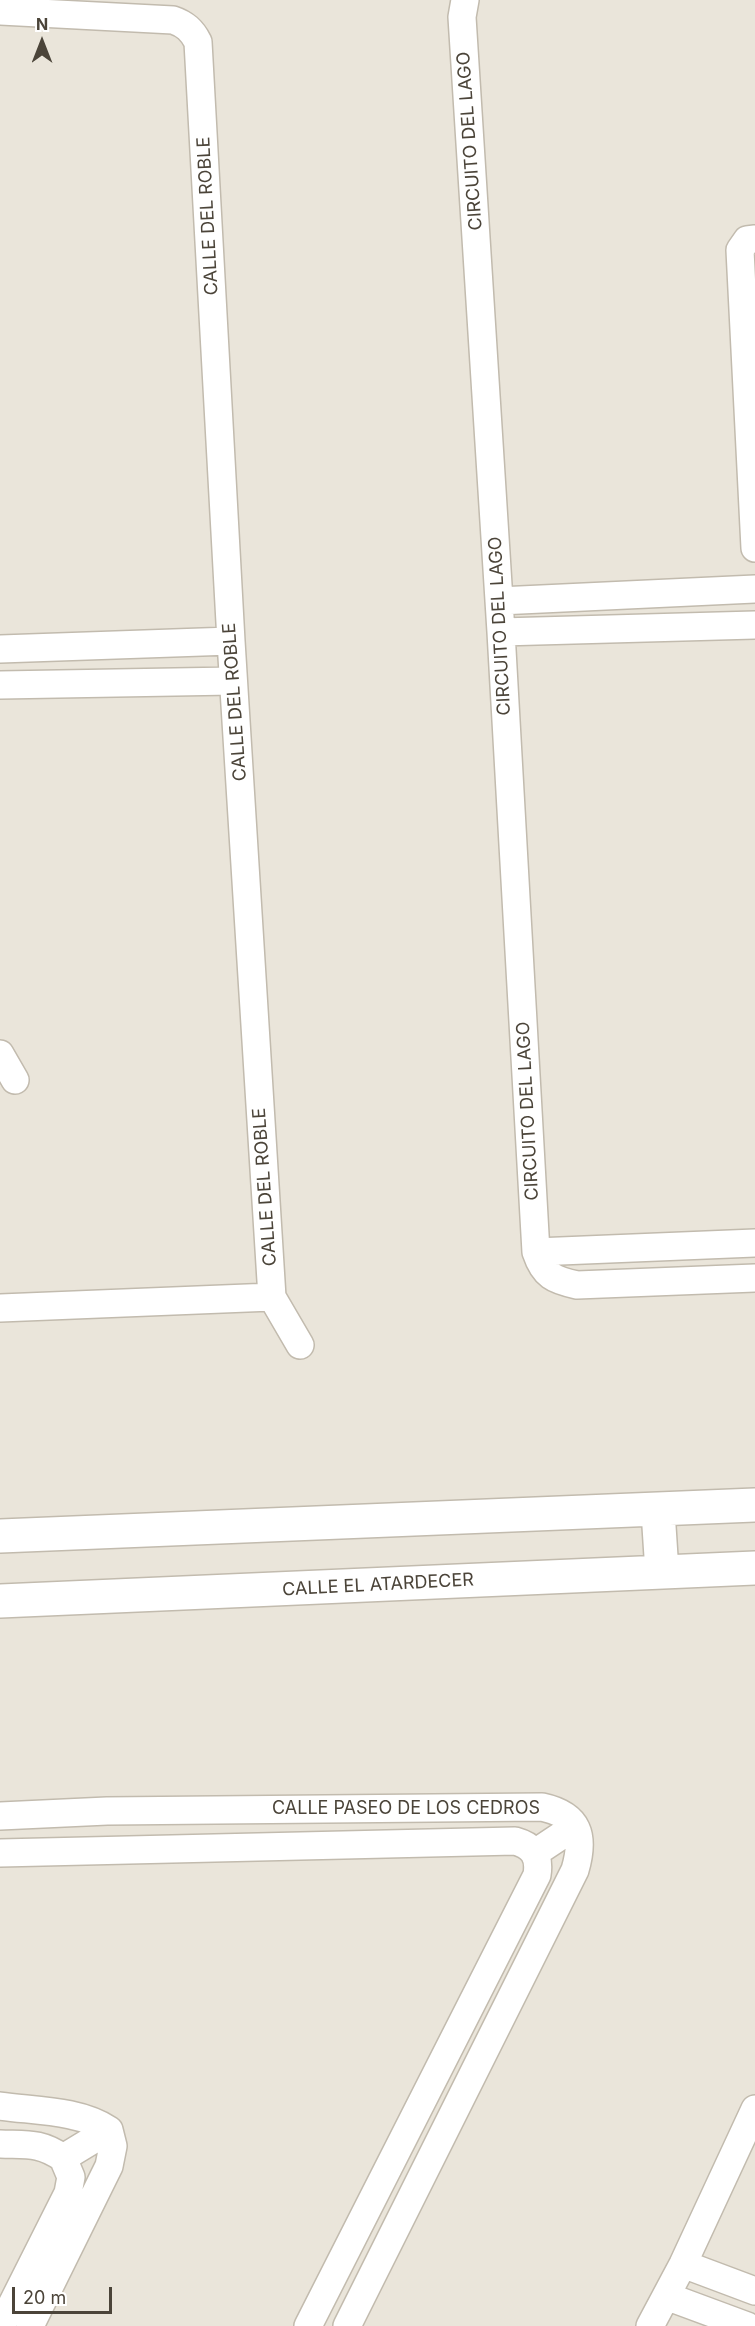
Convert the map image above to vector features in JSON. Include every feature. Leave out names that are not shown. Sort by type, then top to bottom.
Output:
[{"type":"street","name":"CIRCUITO DEL LAGO","points":[[465,0],[462,17],[501,632],[536,1252],[542,1268],[552,1277],[578,1286],[755,1278]]},
{"type":"street","name":"CALLE DEL ROBLE","points":[[0,11],[172,20],[184,24],[194,33],[198,42],[233,681],[272,1297]]},
{"type":"street","points":[[748,241],[740,256],[752,443],[755,548]]},
{"type":"street","points":[[499,601],[755,589]]},
{"type":"street","points":[[501,632],[755,625]]},
{"type":"street","points":[[0,649],[231,641]]},
{"type":"street","points":[[0,685],[233,681]]},
{"type":"street","points":[[0,1054],[15,1080]]},
{"type":"street","points":[[536,1252],[755,1243]]},
{"type":"street","points":[[0,1308],[272,1297],[300,1345]]},
{"type":"street","points":[[0,1536],[658,1511],[755,1505]]},
{"type":"street","points":[[658,1511],[662,1572]]},
{"type":"street","name":"CALLE EL ATARDECER","points":[[0,1601],[755,1568]]},
{"type":"street","name":"CALLE PASEO DE LOS CEDROS","points":[[0,1816],[107,1811],[542,1808],[556,1810],[567,1817],[574,1827]]},
{"type":"street","points":[[104,1850],[107,1811]]},
{"type":"street","points":[[308,2326],[537,1875],[539,1863],[535,1853],[574,1827],[580,1836],[580,1853],[575,1870],[347,2326]]},
{"type":"street","name":"CALLE PASEO DE LOS CEDROS","points":[[0,1853],[515,1841],[526,1844],[535,1853]]},
{"type":"street","points":[[0,2106],[66,2114],[102,2126],[109,2130],[113,2146],[109,2166],[30,2326]]},
{"type":"street","points":[[650,2326],[683,2264],[755,2109]]},
{"type":"street","points":[[63,2158],[109,2130]]},
{"type":"street","points":[[0,2144],[48,2147],[63,2158],[71,2177],[68,2193],[1,2326]]},
{"type":"street","points":[[370,2203],[400,2219]]},
{"type":"street","points":[[683,2264],[755,2291]]},
{"type":"street","points":[[666,2296],[747,2326]]},
{"type":"shaded area","points":[[0,0],[755,0],[755,2326],[0,2326]]}]
